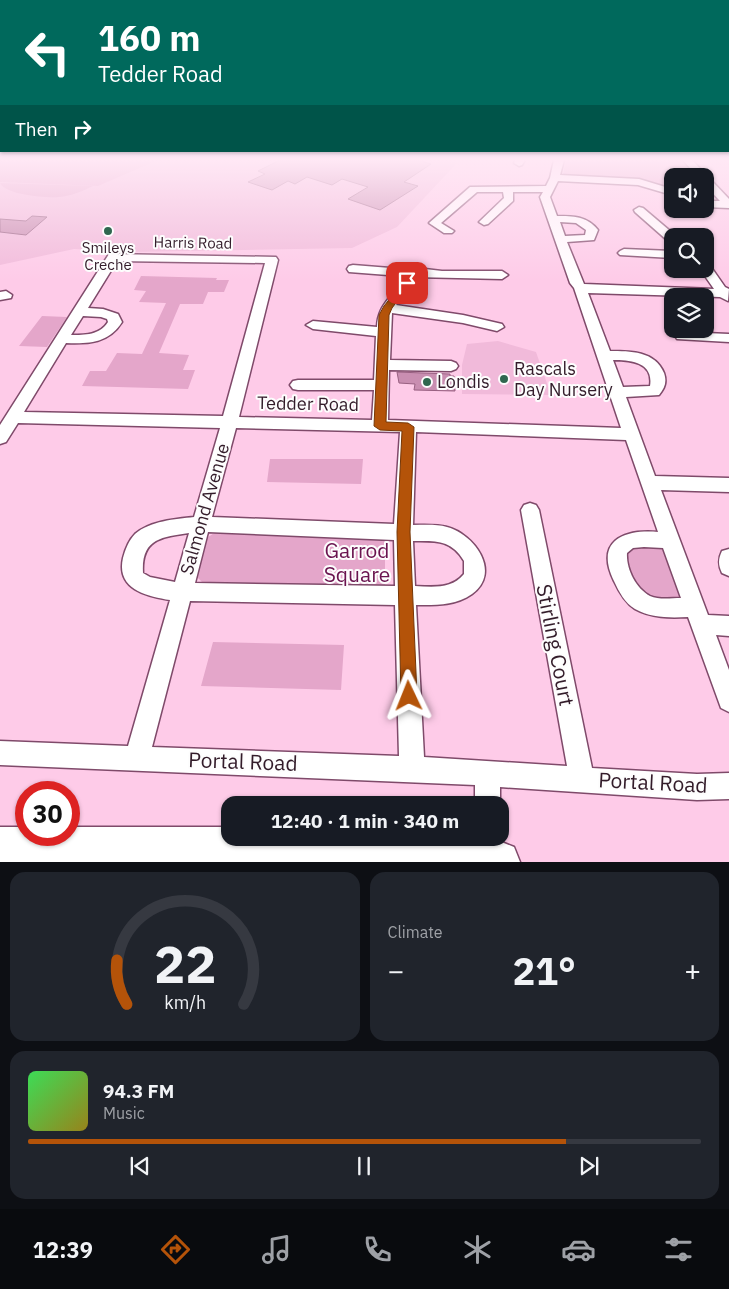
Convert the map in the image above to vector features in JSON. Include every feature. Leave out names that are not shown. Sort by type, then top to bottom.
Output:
[{"type":"highway","points":[[0,848],[300,847],[437,855],[493,853]]},
{"type":"street","points":[[448,231],[429,226],[460,200]]},
{"type":"street","points":[[484,222],[508,200]]},
{"type":"street","points":[[546,200],[729,700]]},
{"type":"street","points":[[714,204],[729,205]]},
{"type":"street","points":[[639,210],[664,232]]},
{"type":"street","points":[[554,219],[578,220],[587,224],[592,230],[590,238],[562,239]]},
{"type":"street","points":[[624,253],[664,255]]},
{"type":"street","name":"Harris Road","points":[[81,312],[113,258],[272,260]]},
{"type":"street","name":"Salmond Avenue","points":[[138,758],[181,592],[230,423],[272,260]]},
{"type":"street","points":[[353,269],[442,275],[502,275]]},
{"type":"street","points":[[380,426],[384,315],[387,308],[407,283],[408,272]]},
{"type":"street","points":[[714,278],[727,295]]},
{"type":"street","points":[[580,288],[590,290],[727,295]]},
{"type":"street","points":[[387,308],[463,319],[497,327]]},
{"type":"street","points":[[0,438],[63,338],[81,312],[103,313],[113,317],[115,322],[108,332],[95,338],[63,338]]},
{"type":"street","points":[[313,326],[382,332]]},
{"type":"street","points":[[714,337],[729,338]]},
{"type":"street","points":[[604,356],[638,357],[653,365],[656,370],[659,382],[658,387],[654,391],[617,392]]},
{"type":"street","points":[[381,365],[451,366]]},
{"type":"street","points":[[298,385],[381,385]]},
{"type":"street","name":"Tedder Road","points":[[13,416],[631,434]]},
{"type":"street","points":[[408,427],[403,532],[412,769]]},
{"type":"street","points":[[649,483],[729,485]]},
{"type":"street","name":"Stirling Court","points":[[530,510],[540,573],[582,780]]},
{"type":"street","points":[[202,524],[403,532],[445,534],[458,539],[470,552],[475,568],[469,585],[453,595],[406,596],[181,592],[148,587],[139,583],[133,577],[133,560],[137,545],[156,530],[202,524]]},
{"type":"street","points":[[670,541],[639,539],[620,546],[617,553],[617,561],[626,587],[632,595],[642,602],[699,616],[729,626]]},
{"type":"street","points":[[729,557],[729,568]]},
{"type":"street","name":"Portal Road","points":[[0,753],[412,769],[697,787],[729,786]]},
{"type":"street","points":[[487,775],[488,796]]},
{"type":"shaded area","points":[[0,200],[422,200],[397,227],[352,248],[132,252],[74,249],[0,265]]},
{"type":"shaded area","name":"Rascals Day Nursery","points":[[498,341],[536,352],[551,395],[462,394],[462,365],[467,344]]},
{"type":"green space","points":[[141,276],[229,280],[224,292],[208,292],[203,304],[180,304],[159,353],[189,355],[183,370],[195,370],[188,389],[82,386],[90,371],[106,371],[117,353],[142,354],[166,303],[139,302],[146,291],[134,290]]},
{"type":"green space","points":[[42,316],[67,317],[47,347],[19,346]]},
{"type":"green space","points":[[270,459],[363,459],[361,484],[267,482]]},
{"type":"green space","name":"Garrod Square","points":[[219,530],[385,535],[385,592],[204,584],[193,573],[205,539]]},
{"type":"green space","points":[[660,545],[670,554],[683,601],[650,600],[633,589],[625,558],[630,546]]},
{"type":"green space","points":[[213,642],[344,645],[341,690],[201,686]]},
{"type":"building","points":[[352,200],[395,200],[380,210]]},
{"type":"building","points":[[32,216],[47,217],[26,235],[0,232],[0,219],[26,221]]},
{"type":"building","name":"Londis","points":[[397,372],[450,374],[450,376],[454,376],[455,391],[414,390],[415,384],[399,383]]},
{"type":"place","name":"Smileys Creche","points":[[108,231]]},
{"type":"place","name":"Rascals Day Nursery","points":[[504,379]]},
{"type":"place","name":"Londis","points":[[427,382]]},
{"type":"route","points":[[407,283],[387,308],[384,315],[380,426],[408,427],[403,532],[409,696]]}]
